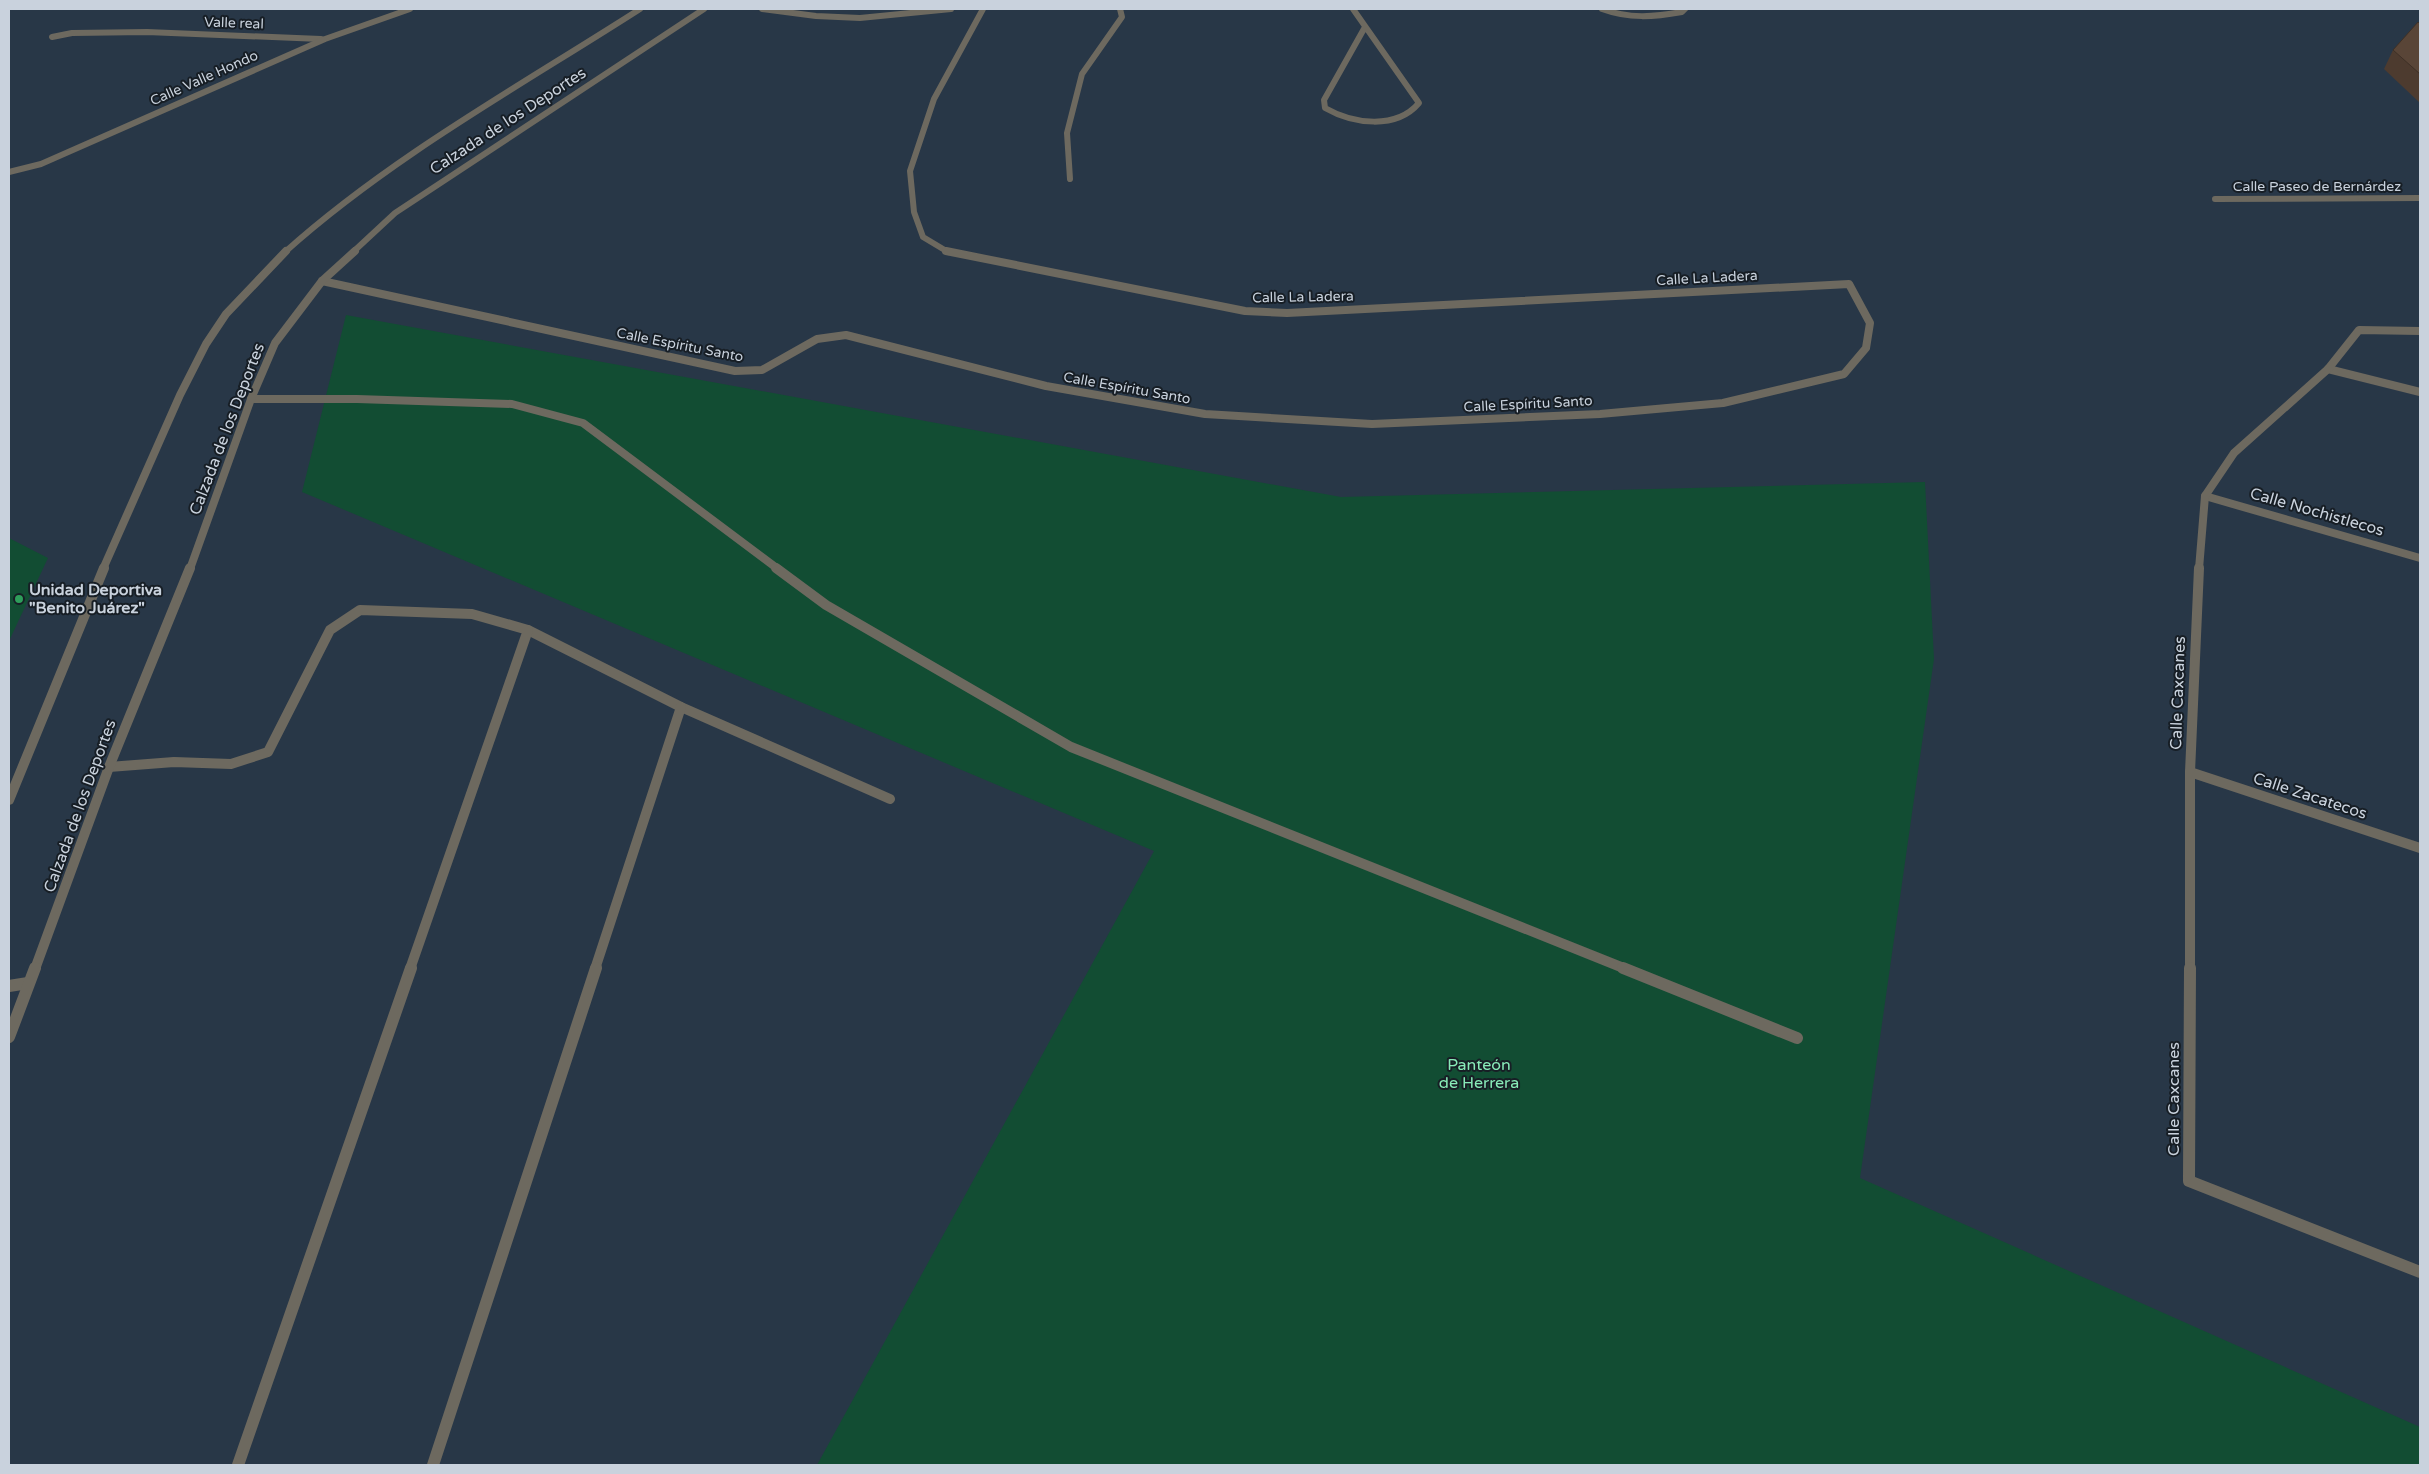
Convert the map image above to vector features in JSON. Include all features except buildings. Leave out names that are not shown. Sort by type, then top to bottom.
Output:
[{"type":"street","name":"Calle Valle Hondo","points":[[9,172],[41,164],[325,39],[410,9]]},
{"type":"street","name":"Calzada de los Deportes","points":[[9,800],[140,483],[205,347],[224,317],[280,256],[321,218],[373,179],[640,9]]},
{"type":"street","name":"Calzada de los Deportes","points":[[9,1037],[73,869],[109,767],[190,568],[251,399],[275,343],[322,281],[395,213],[704,9]]},
{"type":"street","points":[[762,9],[816,16],[860,18],[951,9]]},
{"type":"street","name":"Calle La Ladera","points":[[983,9],[934,99],[910,171],[914,212],[923,237],[948,252],[1244,311],[1287,313],[1849,284]]},
{"type":"street","points":[[1070,179],[1067,133],[1082,74],[1122,17],[1120,9]]},
{"type":"street","points":[[1354,9],[1419,103],[1415,112],[1404,118],[1369,121],[1335,115],[1325,108],[1324,100],[1365,27]]},
{"type":"street","points":[[1602,9],[1620,16],[1652,18],[1682,12],[1685,9]]},
{"type":"street","name":"Valle real","points":[[52,37],[72,33],[147,32],[325,39]]},
{"type":"street","name":"Calle Paseo de Bernárdez","points":[[2214,199],[2420,198]]},
{"type":"street","name":"Calle Espíritu Santo","points":[[322,281],[735,370],[762,370],[817,339],[846,335],[1046,386],[1205,414],[1372,424],[1600,414],[1723,404],[1844,374],[1866,348],[1870,323],[1849,284]]},
{"type":"street","name":"Calle Caxcanes","points":[[2420,331],[2359,330],[2328,369],[2234,453],[2205,496],[2200,535],[2190,772],[2189,1181],[2420,1272]]},
{"type":"street","points":[[2328,369],[2420,392]]},
{"type":"street","points":[[251,399],[357,399],[512,404],[583,423],[826,605],[1071,747],[1797,1038]]},
{"type":"street","name":"Calle Nochistlecos","points":[[2205,496],[2420,558]]},
{"type":"street","points":[[109,767],[174,762],[231,764],[268,752],[330,630],[360,610],[472,614],[528,630],[680,707],[890,799]]},
{"type":"street","points":[[238,1465],[528,630]]},
{"type":"street","points":[[433,1465],[680,707]]},
{"type":"street","name":"Calle Zacatecos","points":[[2190,772],[2420,848]]},
{"type":"street","points":[[9,986],[28,984]]},
{"type":"green space","name":"Panteón de Herrera","points":[[346,315],[1341,497],[1925,482],[1934,659],[1860,1178],[2420,1427],[2420,1465],[817,1465],[1154,851],[302,492]]},
{"type":"green space","name":"Unidad Deportiva \"Benito Juárez\"","points":[[9,538],[48,558],[9,641]]},
{"type":"place","name":"Unidad Deportiva \"Benito Juárez\"","points":[[19,599]]}]
